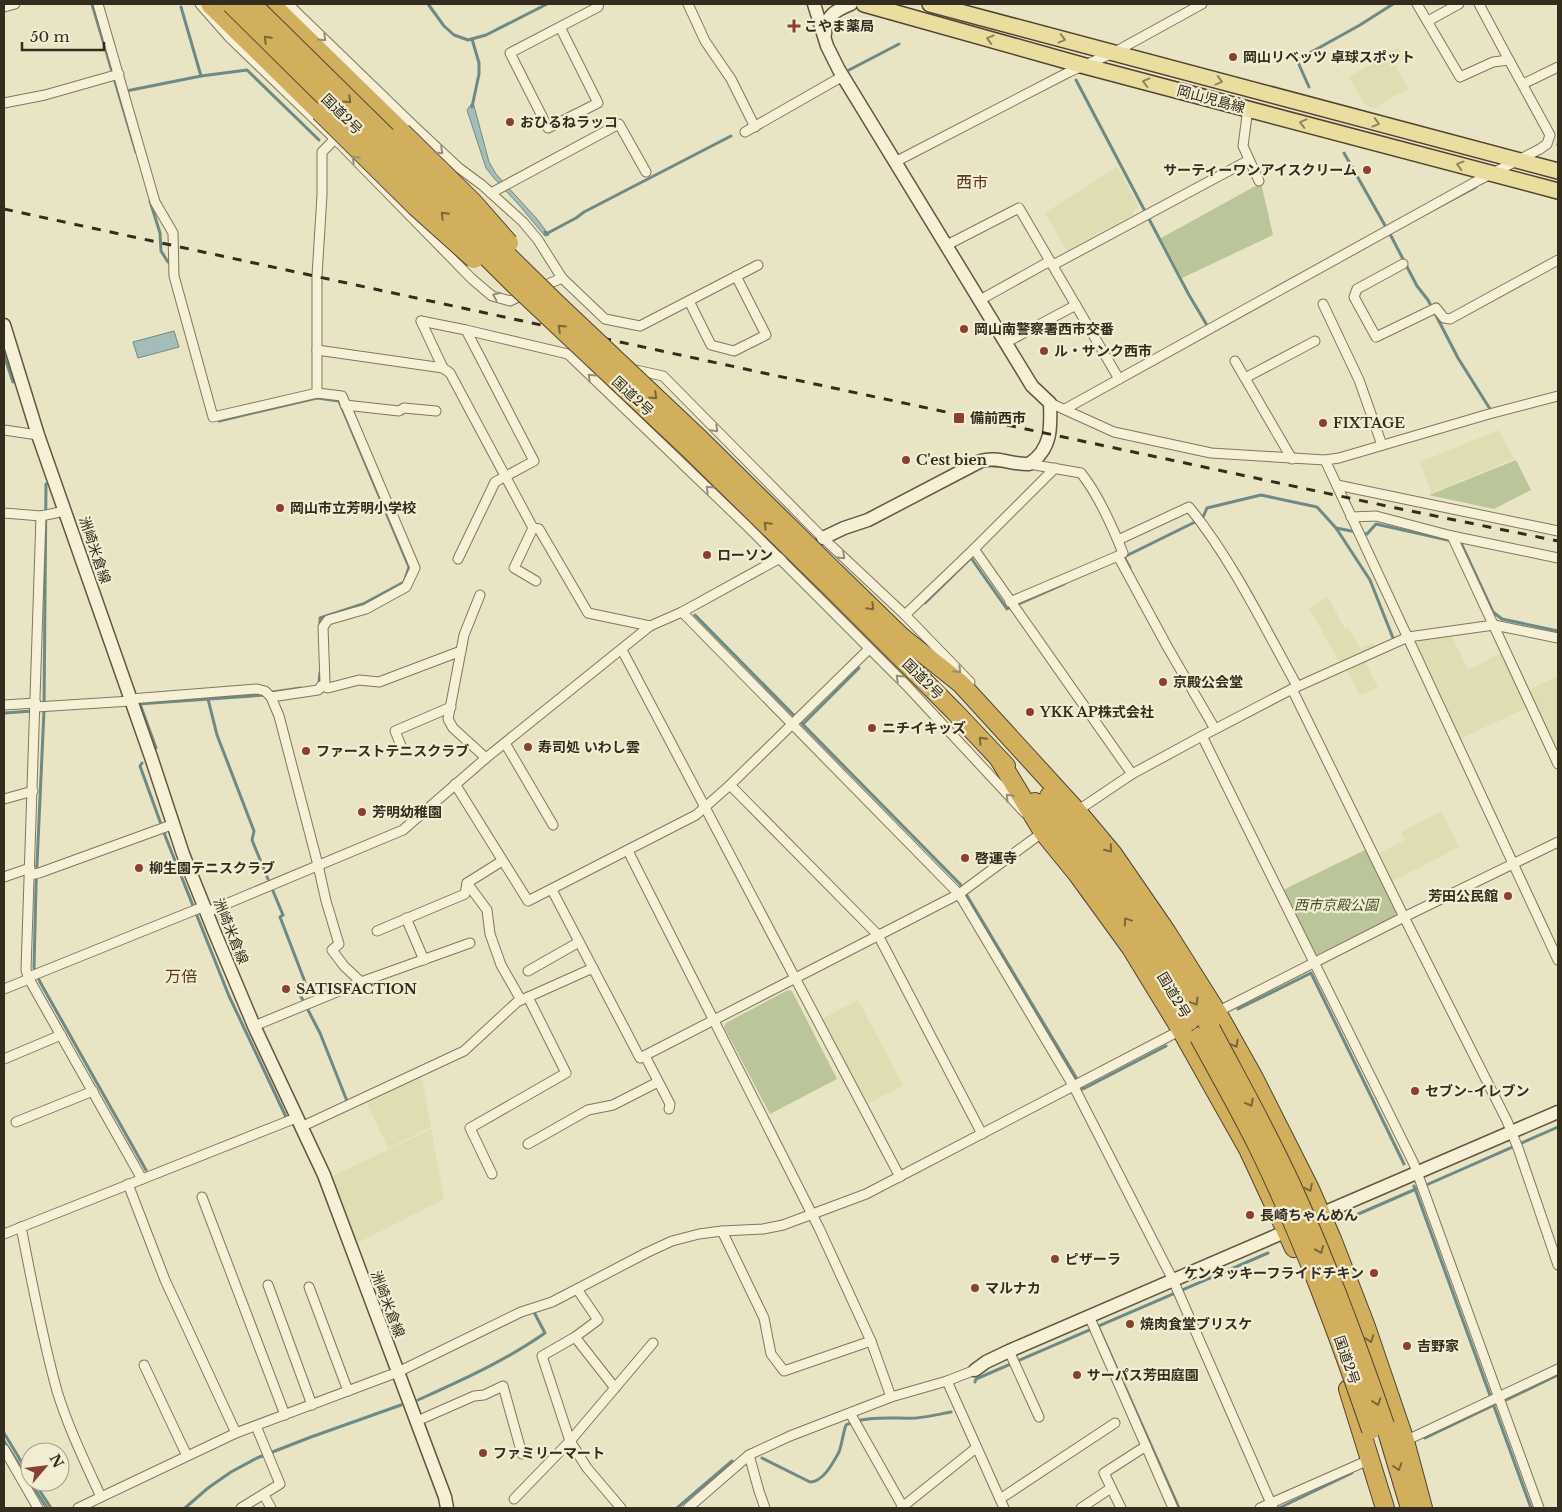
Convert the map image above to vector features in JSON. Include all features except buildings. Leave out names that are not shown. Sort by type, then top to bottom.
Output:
[{"type":"highway","points":[[210,4],[416,207],[471,258],[518,288]]},
{"type":"highway","name":"国道2号","points":[[231,4],[518,288],[688,448],[832,578],[902,637],[955,690],[1004,744],[1050,796],[1100,859],[1155,936],[1205,1033],[1287,1208],[1410,1508]]},
{"type":"highway","name":"国道2号","points":[[252,4],[555,302],[699,438],[832,578],[999,759],[1041,808],[1118,908],[1171,989],[1205,1033]]},
{"type":"highway","points":[[271,4],[473,202],[528,264],[555,302]]},
{"type":"highway","points":[[902,637],[961,684],[1077,811],[1113,854],[1166,931],[1217,1012],[1254,1078],[1322,1214],[1365,1324],[1405,1441],[1423,1508]]},
{"type":"highway","points":[[999,759],[1043,832],[1078,875],[1130,948],[1181,1030],[1248,1149],[1287,1231],[1333,1343],[1385,1508]]},
{"type":"highway","name":"国道2号","points":[[1378,1427],[1396,1508]]},
{"type":"main road","name":"岡山児島線","points":[[864,4],[1085,66],[1558,192]]},
{"type":"main road","name":"岡山児島線","points":[[930,4],[1558,171]]},
{"type":"street","points":[[4,7],[15,4]]},
{"type":"street","points":[[98,4],[115,75],[155,202],[173,233],[174,276],[213,416],[317,393],[342,396],[415,568],[406,587],[366,609],[328,620],[323,627],[325,683],[318,690],[269,695]]},
{"type":"street","points":[[200,4],[230,38],[335,139],[472,279],[492,296],[510,301],[562,278]]},
{"type":"street","points":[[288,4],[459,168],[499,188],[538,240],[562,278],[606,319],[640,326],[758,265]]},
{"type":"street","points":[[560,27],[598,103],[548,128],[510,54],[560,27],[598,7],[599,4]]},
{"type":"street","points":[[688,4],[705,41],[731,79],[755,127]]},
{"type":"street","points":[[814,4],[825,40],[843,76],[1007,342],[1032,386],[1050,403],[1114,432],[1211,452],[1325,460],[1339,458],[1558,396]]},
{"type":"street","points":[[825,40],[826,21],[829,16],[837,10],[852,4]]},
{"type":"street","points":[[895,162],[1069,72],[1113,53],[1202,4]]},
{"type":"street","points":[[1418,4],[1460,77],[1493,62],[1509,60]]},
{"type":"street","points":[[1428,21],[1459,4]]},
{"type":"street","points":[[1065,409],[1387,230],[1547,144],[1550,135],[1479,4]]},
{"type":"street","points":[[1523,84],[1558,67]]},
{"type":"street","points":[[4,103],[45,95],[115,75]]},
{"type":"street","points":[[745,132],[843,76]]},
{"type":"street","points":[[1248,108],[1243,146],[1259,181]]},
{"type":"street","points":[[499,188],[619,124],[646,172]]},
{"type":"street","points":[[370,175],[416,128]]},
{"type":"street","points":[[317,393],[317,276],[322,195],[322,152],[335,139]]},
{"type":"street","points":[[980,300],[1249,160]]},
{"type":"street","points":[[947,245],[1019,208],[1119,378]]},
{"type":"street","points":[[1402,264],[1357,289],[1354,298],[1376,337],[1436,308],[1444,318],[1450,319],[1558,260]]},
{"type":"street","points":[[689,301],[711,345],[734,351],[766,335],[736,276]]},
{"type":"street","points":[[1324,304],[1359,380],[1382,445]]},
{"type":"street","points":[[1007,342],[1076,305]]},
{"type":"street","points":[[443,368],[421,321],[663,376],[823,538],[905,615],[961,672],[1035,752],[1077,811],[1132,774],[1215,729],[1295,688],[1408,636],[1494,625],[1558,638]]},
{"type":"street","name":"洲崎米倉線","points":[[4,325],[38,435],[131,700],[167,827],[183,854],[201,909],[324,1175],[417,1421],[445,1497],[447,1508]]},
{"type":"street","points":[[458,560],[495,482],[534,461],[466,330]]},
{"type":"street","points":[[1245,378],[1316,341]]},
{"type":"street","points":[[317,350],[443,368],[450,373],[533,528]]},
{"type":"street","points":[[552,890],[640,1058],[962,892],[1043,832],[948,729],[779,558],[568,355]]},
{"type":"street","points":[[1235,361],[1292,459]]},
{"type":"street","points":[[1029,464],[1046,447],[1051,427],[1050,403]]},
{"type":"street","points":[[345,404],[399,411],[404,408],[436,411]]},
{"type":"street","points":[[4,430],[38,435]]},
{"type":"street","points":[[4,989],[403,830],[486,758],[650,626],[682,612],[779,558],[844,528],[868,520],[981,461],[991,458],[1081,473],[1088,481],[1123,553],[1119,558],[1012,605]]},
{"type":"street","points":[[1325,460],[1558,960]]},
{"type":"street","points":[[905,615],[1054,468]]},
{"type":"street","points":[[1336,485],[1558,531]]},
{"type":"street","points":[[1118,540],[1189,507],[1200,520],[1237,579],[1295,688],[1404,917],[1515,1140],[1558,1264]]},
{"type":"street","points":[[4,513],[45,515],[65,511]]},
{"type":"street","points":[[45,515],[33,791],[33,873],[26,970],[33,976],[61,1035],[142,1179]]},
{"type":"street","points":[[1351,517],[1376,516],[1453,539],[1558,558]]},
{"type":"street","points":[[533,528],[514,568],[536,581]]},
{"type":"street","points":[[533,528],[540,529],[588,613],[650,626]]},
{"type":"street","points":[[1453,539],[1558,764]]},
{"type":"street","points":[[974,549],[1132,774]]},
{"type":"street","points":[[1119,558],[1215,729]]},
{"type":"street","points":[[480,595],[464,635],[448,719],[453,728],[486,758]]},
{"type":"street","points":[[682,612],[796,721],[962,892],[1078,1085],[1177,1288],[1272,1505]]},
{"type":"street","points":[[455,784],[528,901],[696,815],[730,785],[869,649]]},
{"type":"street","points":[[622,650],[900,1177]]},
{"type":"street","points":[[322,686],[328,688],[358,680],[379,682],[461,651]]},
{"type":"street","points":[[4,705],[38,707],[258,689],[269,695],[280,716],[326,901],[339,944],[332,950],[344,966],[361,982]]},
{"type":"street","points":[[402,748],[395,731],[451,707]]},
{"type":"street","points":[[1202,736],[1421,1181],[1497,1401],[1539,1508]]},
{"type":"street","points":[[505,743],[554,825]]},
{"type":"street","points":[[730,785],[878,935],[982,1134]]},
{"type":"street","points":[[4,799],[33,791]]},
{"type":"street","points":[[4,877],[33,873],[167,827]]},
{"type":"street","points":[[1217,1012],[1404,917],[1558,842]]},
{"type":"street","points":[[628,851],[813,1214],[871,1341],[891,1396]]},
{"type":"street","points":[[377,931],[465,894],[467,883],[502,861]]},
{"type":"street","points":[[467,883],[487,910],[490,934],[501,965],[525,999],[566,1073],[470,1128],[492,1174]]},
{"type":"street","points":[[406,918],[424,960]]},
{"type":"street","points":[[528,972],[579,942]]},
{"type":"street","points":[[254,1026],[361,982],[470,943]]},
{"type":"street","points":[[4,1234],[128,1184],[299,1122],[464,1051],[517,1002],[593,968]]},
{"type":"street","points":[[78,1508],[236,1433],[398,1372],[521,1312],[552,1302],[672,1241],[699,1234],[763,1229],[782,1225],[866,1194],[1181,1030]]},
{"type":"street","points":[[4,1059],[61,1035]]},
{"type":"street","points":[[645,1056],[670,1104],[669,1109]]},
{"type":"street","points":[[528,1144],[588,1110],[613,1105],[658,1082]]},
{"type":"street","points":[[16,1122],[92,1091]]},
{"type":"street","points":[[688,1508],[749,1454],[853,1418],[891,1396],[947,1381],[975,1370],[986,1362],[1012,1359],[1093,1325],[1177,1288],[1322,1214],[1421,1181],[1515,1140],[1558,1112]]},
{"type":"street","points":[[128,1184],[165,1280],[236,1433]]},
{"type":"street","points":[[202,1197],[285,1415]]},
{"type":"street","points":[[21,1227],[43,1332],[58,1392],[78,1447],[101,1497]]},
{"type":"street","points":[[722,1231],[764,1318],[771,1354],[784,1371],[871,1341]]},
{"type":"street","points":[[268,1285],[312,1405]]},
{"type":"street","points":[[309,1287],[348,1391]]},
{"type":"street","points":[[577,1289],[598,1320],[575,1337],[542,1356],[570,1442],[587,1468],[621,1508]]},
{"type":"street","points":[[1093,1325],[1173,1508]]},
{"type":"street","points":[[575,1337],[615,1388]]},
{"type":"street","points":[[514,1499],[570,1442],[653,1343]]},
{"type":"street","points":[[1012,1359],[1039,1417]]},
{"type":"street","points":[[144,1365],[187,1456]]},
{"type":"street","points":[[1405,1441],[1497,1401],[1558,1369]]},
{"type":"street","points":[[947,1381],[1004,1508]]},
{"type":"street","points":[[417,1421],[474,1396],[484,1395],[503,1386],[522,1454]]},
{"type":"street","points":[[853,1418],[902,1507],[976,1448]]},
{"type":"street","points":[[1000,1499],[1115,1423]]},
{"type":"street","points":[[241,1508],[280,1484],[256,1426]]},
{"type":"street","points":[[1121,1508],[1104,1473],[1146,1446]]},
{"type":"street","points":[[4,1449],[38,1508]]},
{"type":"street","points":[[749,1454],[765,1508]]},
{"type":"street","points":[[1260,1508],[1272,1505],[1370,1458]]},
{"type":"street","points":[[1081,1508],[1111,1488]]},
{"type":"street","points":[[264,1495],[271,1508]]},
{"type":"green space","points":[[1398,48],[1403,58],[1394,63],[1408,89],[1387,100],[1376,109],[1365,105],[1349,78],[1388,52]]},
{"type":"green space","points":[[1116,167],[1139,207],[1133,211],[1134,214],[1067,250],[1045,213]]},
{"type":"green space","points":[[1261,183],[1273,235],[1182,278],[1161,238]]},
{"type":"green space","points":[[1499,430],[1514,459],[1431,493],[1420,462]]},
{"type":"green space","points":[[1516,460],[1531,490],[1494,509],[1429,495]]},
{"type":"green space","points":[[1328,597],[1345,629],[1348,628],[1360,648],[1373,643],[1375,647],[1339,661],[1309,608]]},
{"type":"green space","points":[[1452,636],[1468,670],[1501,653],[1526,708],[1460,739],[1416,645],[1418,640]]},
{"type":"green space","points":[[1365,661],[1378,688],[1359,695],[1347,668]]},
{"type":"green space","points":[[1558,676],[1558,757],[1528,690]]},
{"type":"green space","points":[[1441,811],[1459,847],[1393,881],[1379,853],[1405,840],[1401,832]]},
{"type":"green space","name":"西市京殿公園","points":[[1367,849],[1397,911],[1394,918],[1315,956],[1283,890]]},
{"type":"green space","points":[[788,990],[792,991],[837,1079],[770,1114],[724,1027],[726,1023]]},
{"type":"green space","points":[[858,1000],[903,1085],[864,1106],[820,1020]]},
{"type":"green space","points":[[417,1077],[422,1078],[431,1127],[388,1148],[368,1105],[369,1099]]},
{"type":"green space","points":[[431,1129],[444,1199],[356,1244],[331,1177]]},
{"type":"water","points":[[473,102],[489,162],[496,174],[549,235],[545,236],[486,168],[467,110]]},
{"type":"water","points":[[174,331],[179,347],[138,358],[133,342]]},
{"type":"waterway","points":[[92,4],[136,152]]},
{"type":"waterway","points":[[428,4],[444,26],[454,35],[468,40],[486,35],[547,4]]},
{"type":"waterway","points":[[1309,87],[1297,60],[1360,25],[1393,4]]},
{"type":"waterway","points":[[181,7],[201,76],[247,70],[319,140]]},
{"type":"waterway","points":[[472,39],[479,63],[479,74],[472,107]]},
{"type":"waterway","points":[[849,70],[899,44]]},
{"type":"waterway","points":[[126,91],[201,76]]},
{"type":"waterway","points":[[1076,80],[1189,295],[1208,327]]},
{"type":"waterway","points":[[545,232],[546,234],[584,212],[731,136]]},
{"type":"waterway","points":[[1344,153],[1387,229]]},
{"type":"waterway","points":[[1384,236],[1476,187]]},
{"type":"waterway","points":[[150,201],[160,233],[161,251],[168,262]]},
{"type":"waterway","points":[[1390,234],[1417,286],[1428,300],[1458,358],[1490,409]]},
{"type":"waterway","points":[[4,355],[13,382]]},
{"type":"waterway","points":[[219,421],[317,398],[339,401],[409,567],[404,582],[363,604],[320,618],[320,627]]},
{"type":"waterway","points":[[46,484],[44,711],[34,968],[40,982],[146,1170]]},
{"type":"waterway","points":[[1130,568],[1124,557],[1195,522],[1203,517],[1207,508],[1261,495],[1317,507],[1336,528],[1370,580],[1393,638]]},
{"type":"waterway","points":[[1336,528],[1367,534],[1376,524],[1461,543],[1493,612],[1502,619],[1558,631]]},
{"type":"waterway","points":[[925,603],[971,558],[1007,609],[1064,584]]},
{"type":"waterway","points":[[695,615],[960,884],[1083,1089],[1166,1046]]},
{"type":"waterway","points":[[803,724],[859,668]]},
{"type":"waterway","points":[[317,685],[320,673]]},
{"type":"waterway","points":[[138,704],[265,695],[301,688]]},
{"type":"waterway","points":[[208,699],[217,735],[254,831],[252,840],[268,879]]},
{"type":"waterway","points":[[140,704],[156,748],[154,749]]},
{"type":"waterway","points":[[4,713],[33,711]]},
{"type":"waterway","points":[[142,763],[140,766],[166,838],[229,996],[286,1117]]},
{"type":"waterway","points":[[273,891],[283,915],[280,917],[305,982],[296,987],[320,1033],[347,1101]]},
{"type":"waterway","points":[[1238,1009],[1311,973],[1404,1164]]},
{"type":"waterway","points":[[1424,1186],[1558,1127]]},
{"type":"waterway","points":[[1414,1186],[1531,1508]]},
{"type":"waterway","points":[[1356,1215],[1416,1189]]},
{"type":"waterway","points":[[975,1382],[976,1379],[1268,1253]]},
{"type":"waterway","points":[[418,1400],[499,1361],[545,1333],[535,1314]]},
{"type":"waterway","points":[[1098,1326],[1179,1508]]},
{"type":"waterway","points":[[1502,1402],[1558,1375]]},
{"type":"waterway","points":[[185,1508],[208,1488],[231,1472],[257,1458],[401,1405]]},
{"type":"waterway","points":[[1425,1438],[1494,1405]]},
{"type":"waterway","points":[[762,1458],[810,1482],[815,1481],[827,1471],[837,1456],[846,1425],[862,1420],[916,1418],[951,1412]]},
{"type":"waterway","points":[[4,1433],[20,1459]]},
{"type":"waterway","points":[[4,1441],[47,1508]]},
{"type":"waterway","points":[[677,1508],[732,1461]]},
{"type":"waterway","points":[[1279,1508],[1352,1473]]},
{"type":"waterway","points":[[41,1492],[51,1508]]},
{"type":"railway","points":[[4,209],[796,380],[1558,541]]},
{"type":"place","name":"こやま薬局","points":[[794,26]]},
{"type":"place","name":"岡山リベッツ 卓球スポット","points":[[1233,57]]},
{"type":"place","name":"おひるねラッコ","points":[[510,122]]},
{"type":"place","name":"サーティーワンアイスクリーム","points":[[1367,170]]},
{"type":"place","name":"岡山南警察署西市交番","points":[[964,329]]},
{"type":"place","name":"ル・サンク西市","points":[[1044,351]]},
{"type":"place","name":"備前西市","points":[[959,418]]},
{"type":"place","name":"FIXTAGE","points":[[1323,423]]},
{"type":"place","name":"C'est bien","points":[[906,460]]},
{"type":"place","name":"岡山市立芳明小学校","points":[[280,508]]},
{"type":"place","name":"ローソン","points":[[707,555]]},
{"type":"place","name":"京殿公会堂","points":[[1163,682]]},
{"type":"place","name":"YKK AP株式会社","points":[[1030,712]]},
{"type":"place","name":"ニチイキッズ","points":[[872,728]]},
{"type":"place","name":"寿司処 いわし雲","points":[[528,747]]},
{"type":"place","name":"ファーストテニスクラブ","points":[[306,751]]},
{"type":"place","name":"芳明幼稚園","points":[[362,812]]},
{"type":"place","name":"啓運寺","points":[[965,858]]},
{"type":"place","name":"柳生園テニスクラブ","points":[[139,868]]},
{"type":"place","name":"芳田公民館","points":[[1508,896]]},
{"type":"place","name":"SATISFACTION","points":[[286,989]]},
{"type":"place","name":"セブン-イレブン","points":[[1415,1091]]},
{"type":"place","name":"長崎ちゃんめん","points":[[1250,1215]]},
{"type":"place","name":"ピザーラ","points":[[1055,1259]]},
{"type":"place","name":"ケンタッキーフライドチキン","points":[[1374,1273]]},
{"type":"place","name":"マルナカ","points":[[975,1288]]},
{"type":"place","name":"焼肉食堂ブリスケ","points":[[1130,1324]]},
{"type":"place","name":"吉野家","points":[[1407,1346]]},
{"type":"place","name":"サーパス芳田庭園","points":[[1077,1375]]},
{"type":"place","name":"ファミリーマート","points":[[483,1453]]},
{"type":"district","name":"西市","points":[[972,182]]},
{"type":"district","name":"万倍","points":[[181,976]]}]
